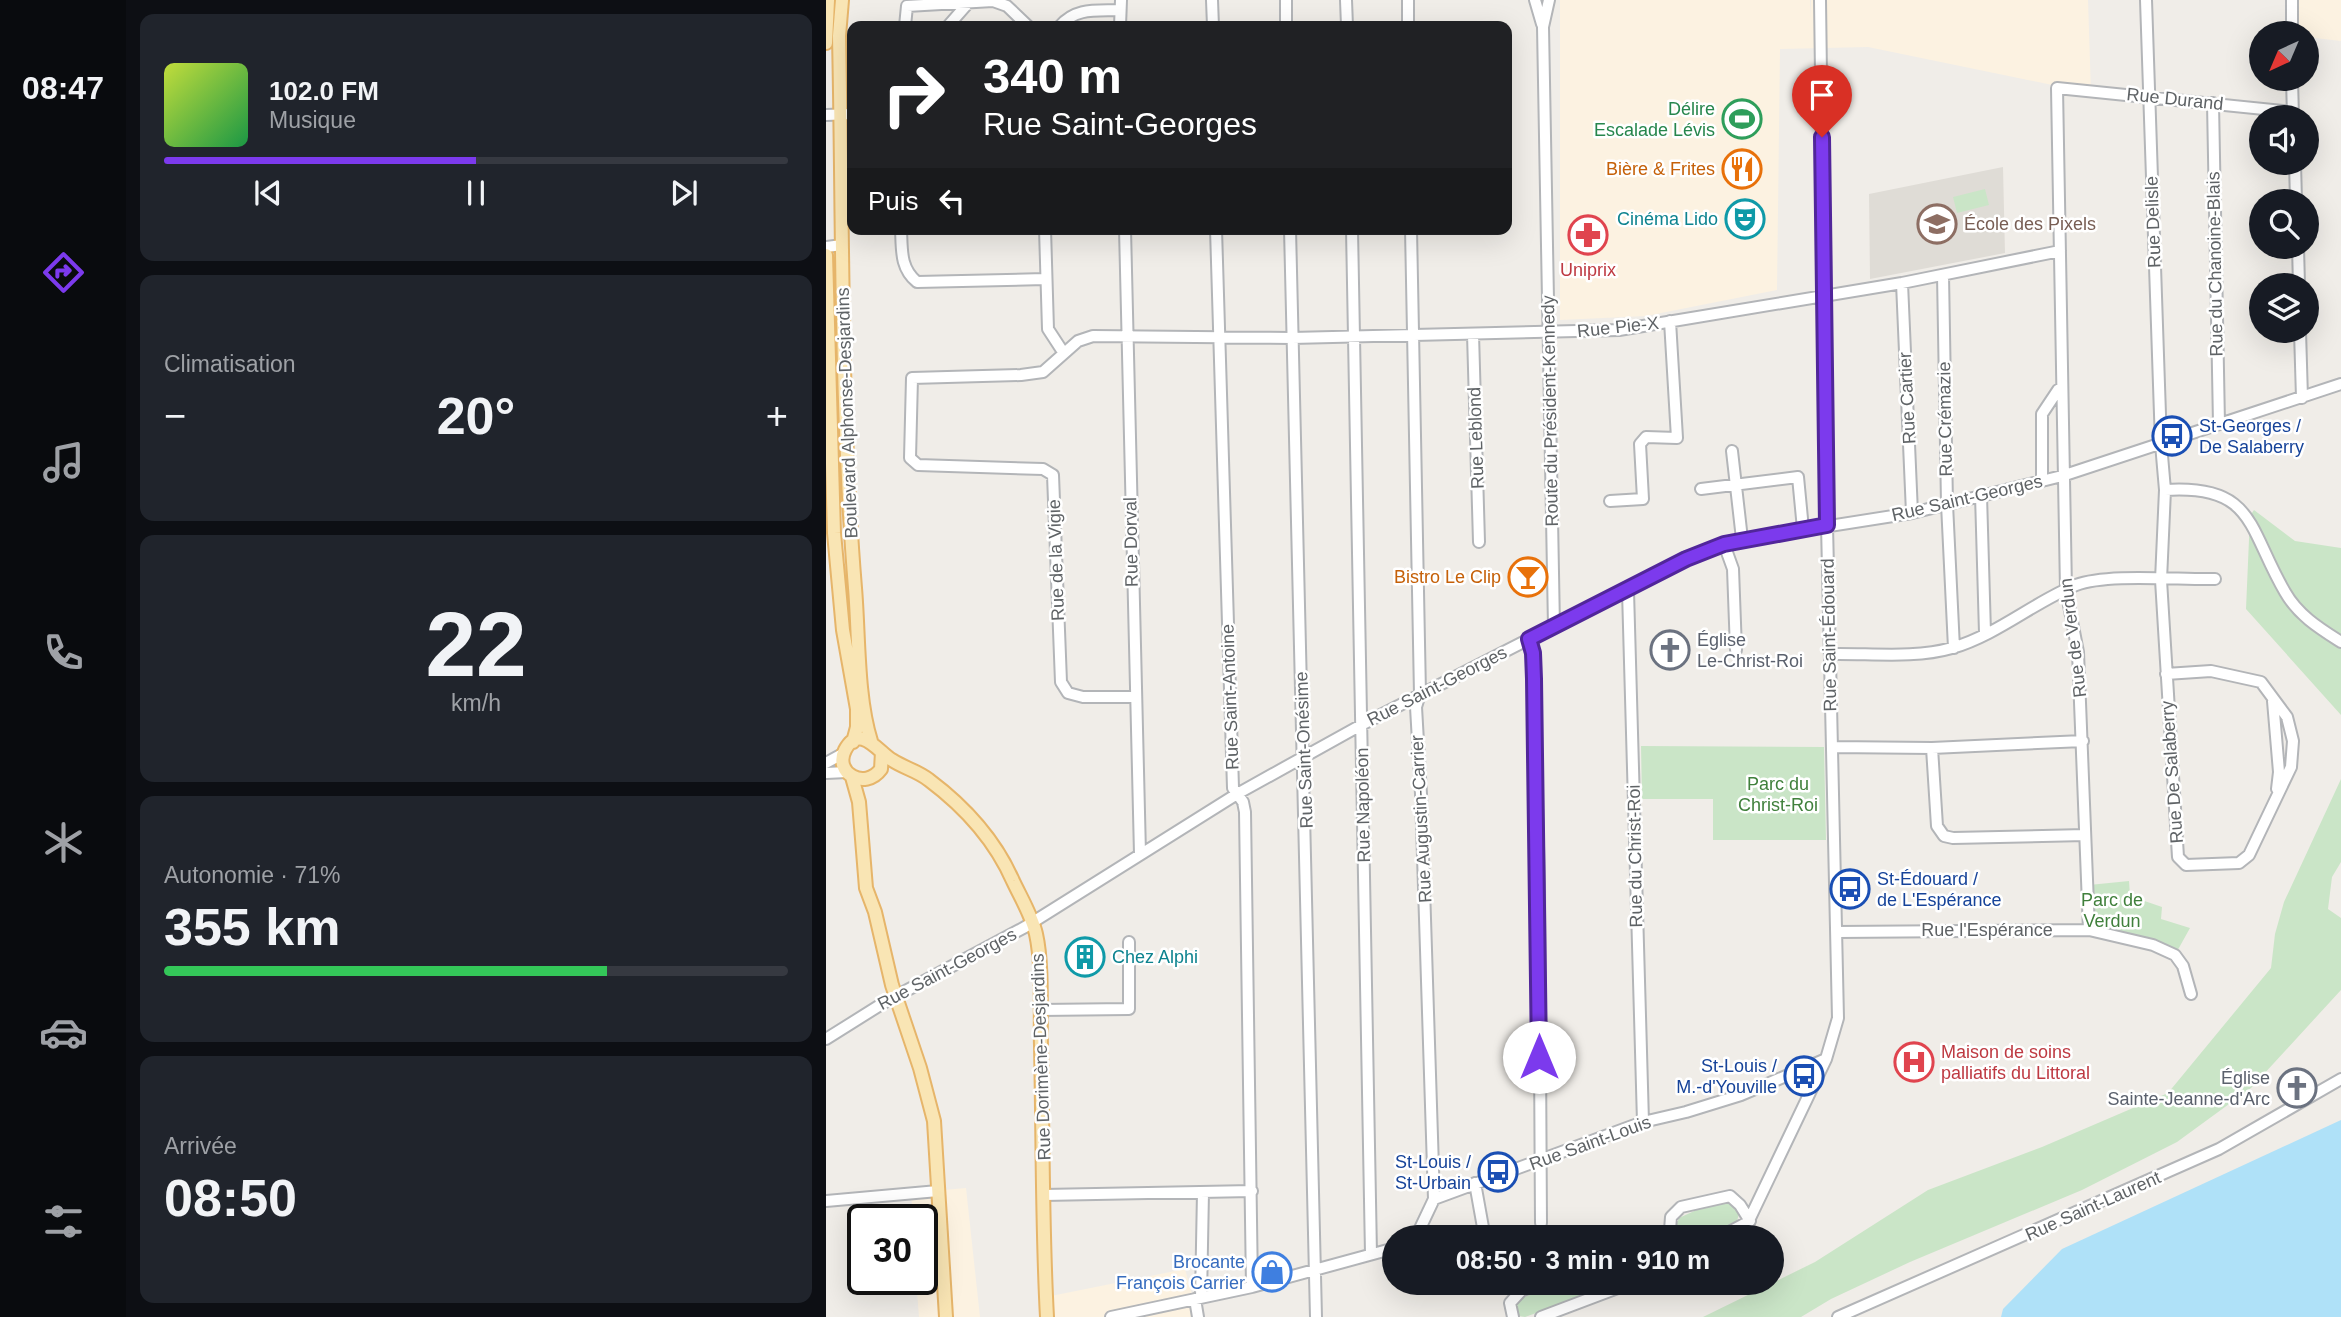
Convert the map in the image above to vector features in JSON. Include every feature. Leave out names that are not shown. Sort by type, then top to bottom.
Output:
[{"type":"main road","points":[[826,43],[828,0]]},
{"type":"main road","name":"Boulevard Alphonse-Desjardins","points":[[842,0],[839,36],[847,115],[842,245],[843,370],[850,533],[862,696],[871,741]]},
{"type":"main road","name":"Boulevard Alphonse-Desjardins","points":[[826,258],[830,534],[857,709],[857,727],[853,742]]},
{"type":"main road","points":[[875,912],[866,818],[866,789],[881,769],[881,752],[871,741],[853,742],[844,753],[859,802],[864,878],[932,1114],[946,1317]]},
{"type":"main road","name":"Rue Dorimène-Desjardins","points":[[881,752],[928,779],[969,815],[994,843],[1037,938],[1047,1317]]},
{"type":"main road","points":[[849,774],[858,779],[872,778]]},
{"type":"street","points":[[1212,0],[1213,21]]},
{"type":"street","points":[[1286,0],[1286,21]]},
{"type":"street","points":[[1346,0],[1347,21]]},
{"type":"street","points":[[1408,0],[1408,21]]},
{"type":"street","name":"Route du Président-Kennedy","points":[[1535,0],[1543,27]]},
{"type":"street","name":"Route du Président-Kennedy","points":[[1549,0],[1543,27],[1554,627]]},
{"type":"street","name":"Rue Saint-Édouard","points":[[1748,1225],[1826,1059],[1838,1018],[1827,525],[1820,0]]},
{"type":"street","name":"Rue Delisle","points":[[2146,0],[2161,444]]},
{"type":"street","points":[[2292,0],[2292,21]]},
{"type":"street","points":[[906,21],[907,6],[970,1],[993,1],[1007,6],[1023,21]]},
{"type":"street","points":[[952,21],[970,1]]},
{"type":"street","points":[[1064,21],[1080,11],[1120,5]]},
{"type":"street","name":"Rue Durand","points":[[2057,88],[2148,95],[2249,108]]},
{"type":"street","name":"Rue de Verdun","points":[[2057,88],[2066,590],[2078,652],[2089,930]]},
{"type":"street","name":"Rue du Chanoine-Blais","points":[[2213,103],[2219,424]]},
{"type":"street","points":[[826,115],[847,115]]},
{"type":"street","points":[[901,235],[903,265],[917,282],[1045,279]]},
{"type":"street","points":[[1045,235],[1048,329],[1063,352]]},
{"type":"street","name":"Rue Dorval","points":[[1125,235],[1140,854]]},
{"type":"street","name":"Rue Saint-Antoine","points":[[1216,235],[1233,788],[1243,802],[1245,812],[1252,1287]]},
{"type":"street","name":"Rue Saint-Onésime","points":[[1290,235],[1316,1317]]},
{"type":"street","name":"Rue Napoléon","points":[[1352,235],[1371,1254]]},
{"type":"street","name":"Rue Augustin-Carrier","points":[[1411,235],[1420,694],[1416,707],[1422,808],[1434,1199]]},
{"type":"street","points":[[826,247],[842,245]]},
{"type":"street","name":"Rue Pie-X","points":[[1127,337],[1293,338],[1619,330],[1824,297],[2060,251]]},
{"type":"street","points":[[826,258],[842,260]]},
{"type":"street","name":"Rue Crémazie","points":[[1943,275],[1947,504],[1954,648]]},
{"type":"street","name":"Rue Cartier","points":[[1902,283],[1912,513]]},
{"type":"street","points":[[1610,501],[1643,499],[1640,444],[1646,437],[1677,438],[1670,321]]},
{"type":"street","name":"Rue Leblond","points":[[1473,334],[1479,542]]},
{"type":"street","name":"Rue de la Vigie","points":[[1127,337],[1093,336],[1078,341],[1043,372],[912,378],[910,457],[918,465],[1043,469],[1054,475],[1061,682],[1068,693],[1083,697],[1135,697]]},
{"type":"street","points":[[2300,343],[2302,398]]},
{"type":"street","name":"Rue Saint-Georges","points":[[826,1039],[896,996],[1032,923],[1237,794],[1420,694],[1628,591],[1686,559],[1742,539],[1912,513],[2062,476],[2341,384]]},
{"type":"street","points":[[2042,481],[2042,414],[2061,388]]},
{"type":"street","name":"Rue De Salaberry","points":[[2161,444],[2165,490],[2161,580],[2166,674],[2178,857],[2186,865],[2239,863],[2249,855],[2291,767],[2293,741],[2287,718],[2260,682],[2211,671],[2166,674]]},
{"type":"street","points":[[1732,451],[1742,539]]},
{"type":"street","points":[[1701,489],[1798,477],[1802,529]]},
{"type":"street","points":[[2165,490],[2196,488],[2218,494],[2239,508],[2256,531],[2285,593],[2307,620],[2341,642]]},
{"type":"street","points":[[1981,495],[1985,634]]},
{"type":"street","points":[[830,534],[850,533]]},
{"type":"street","points":[[1724,544],[1733,569],[1736,650]]},
{"type":"street","points":[[1830,654],[1924,653],[1954,648],[1985,634],[2052,595],[2078,584],[2122,579],[2215,579]]},
{"type":"street","name":"Rue du Christ-Roi","points":[[1628,591],[1643,1122]]},
{"type":"street","points":[[1529,639],[1533,653],[1539,885],[1541,1223]]},
{"type":"street","name":"Rue De Salaberry","points":[[2273,698],[2279,772],[2275,799]]},
{"type":"street","points":[[1832,747],[1931,748],[2083,741]]},
{"type":"street","points":[[1931,748],[1937,826],[1944,836],[2085,835]]},
{"type":"street","points":[[826,763],[844,753]]},
{"type":"street","points":[[826,773],[849,774]]},
{"type":"street","name":"Rue l'Espérance","points":[[1837,932],[2089,930],[2153,945],[2175,956],[2183,966],[2191,994]]},
{"type":"street","points":[[1040,1010],[1129,1009],[1129,942]]},
{"type":"street","name":"Rue Saint-Louis","points":[[1434,1199],[1643,1122],[1741,1095],[1826,1059]]},
{"type":"street","name":"Rue Saint-Laurent","points":[[1838,1317],[2219,1149],[2266,1125],[2341,1079]]},
{"type":"street","points":[[1475,1183],[1483,1225]]},
{"type":"street","points":[[826,1201],[938,1191]]},
{"type":"street","points":[[1044,1195],[1252,1191]]},
{"type":"street","points":[[1198,1317],[1203,1192]]},
{"type":"street","points":[[1670,1225],[1671,1217],[1681,1208],[1722,1195],[1730,1196],[1740,1205],[1750,1221],[1742,1225]]},
{"type":"street","points":[[1422,1225],[1434,1199]]},
{"type":"street","points":[[1111,1317],[1252,1287],[1382,1251]]},
{"type":"street","points":[[1513,1317],[1510,1303],[1517,1295]]},
{"type":"street","points":[[1541,1317],[1598,1296]]},
{"type":"shaded area","points":[[1560,0],[1810,0],[1811,19],[1811,0],[2088,0],[2091,93],[1868,47],[1780,49],[1777,290],[1646,316],[1560,320]]},
{"type":"shaded area","points":[[2287,0],[2341,0],[2341,41],[2319,38],[2319,21],[2289,21]]},
{"type":"shaded area","name":"École des Pixels","points":[[2003,167],[2005,253],[1870,279],[1869,194]]},
{"type":"shaded area","points":[[966,1188],[980,1317],[919,1317],[917,1295],[938,1295],[938,1204],[912,1204],[911,1193]]},
{"type":"shaded area","points":[[1185,1269],[1198,1317],[1047,1317],[1046,1297]]},
{"type":"green space","points":[[1985,189],[1989,205],[1957,213],[1953,197]]},
{"type":"green space","points":[[2254,510],[2295,541],[2341,548],[2341,715],[2246,609],[2250,516]]},
{"type":"green space","name":"Parc du Christ-Roi","points":[[1641,746],[1824,747],[1826,840],[1713,840],[1713,799],[1642,799]]},
{"type":"green space","points":[[2341,779],[2341,862],[2332,877],[2328,909],[2341,918],[2341,990],[2251,1088],[2177,1142],[2082,1190],[1910,1262],[1831,1299],[1801,1317],[1703,1317],[1748,1295],[1784,1295],[1784,1277],[1815,1262],[1928,1190],[2042,1147],[2168,1093],[2271,968],[2275,934],[2284,902]]},
{"type":"green space","name":"Parc de Verdun","points":[[2129,881],[2130,896],[2162,907],[2161,919],[2190,928],[2175,955],[2089,930],[2089,885]]},
{"type":"green space","points":[[1716,1201],[1726,1201],[1740,1211],[1734,1225],[1676,1225],[1679,1218]]},
{"type":"green space","points":[[1529,1295],[1586,1295],[1525,1317],[1519,1316],[1516,1305]]},
{"type":"water","points":[[2341,1120],[2341,1317],[2001,1317],[2003,1309],[2062,1249]]},
{"type":"place","name":"Délire Escalade Lévis","points":[[1742,119]]},
{"type":"place","name":"Bière & Frites","points":[[1742,169]]},
{"type":"place","name":"Cinéma Lido","points":[[1745,219]]},
{"type":"place","name":"École des Pixels","points":[[1937,224]]},
{"type":"place","name":"Uniprix","points":[[1588,235]]},
{"type":"place","name":"St-Georges / De Salaberry","points":[[2172,436]]},
{"type":"place","name":"Bistro Le Clip","points":[[1528,577]]},
{"type":"place","name":"Église Le-Christ-Roi","points":[[1670,650]]},
{"type":"place","name":"St-Édouard / de L'Espérance","points":[[1850,889]]},
{"type":"place","name":"Chez Alphi","points":[[1085,957]]},
{"type":"place","name":"Maison de soins palliatifs du Littoral","points":[[1914,1062]]},
{"type":"place","name":"St-Louis / M.-d'Youville","points":[[1804,1076]]},
{"type":"place","name":"Église Sainte-Jeanne-d'Arc","points":[[2297,1088]]},
{"type":"place","name":"St-Louis / St-Urbain","points":[[1498,1172]]},
{"type":"place","name":"Brocante François Carrier","points":[[1272,1272]]},
{"type":"route","points":[[1539,1057],[1539,885],[1533,653],[1529,639],[1628,591],[1686,559],[1724,544],[1827,525],[1822,137]]}]
